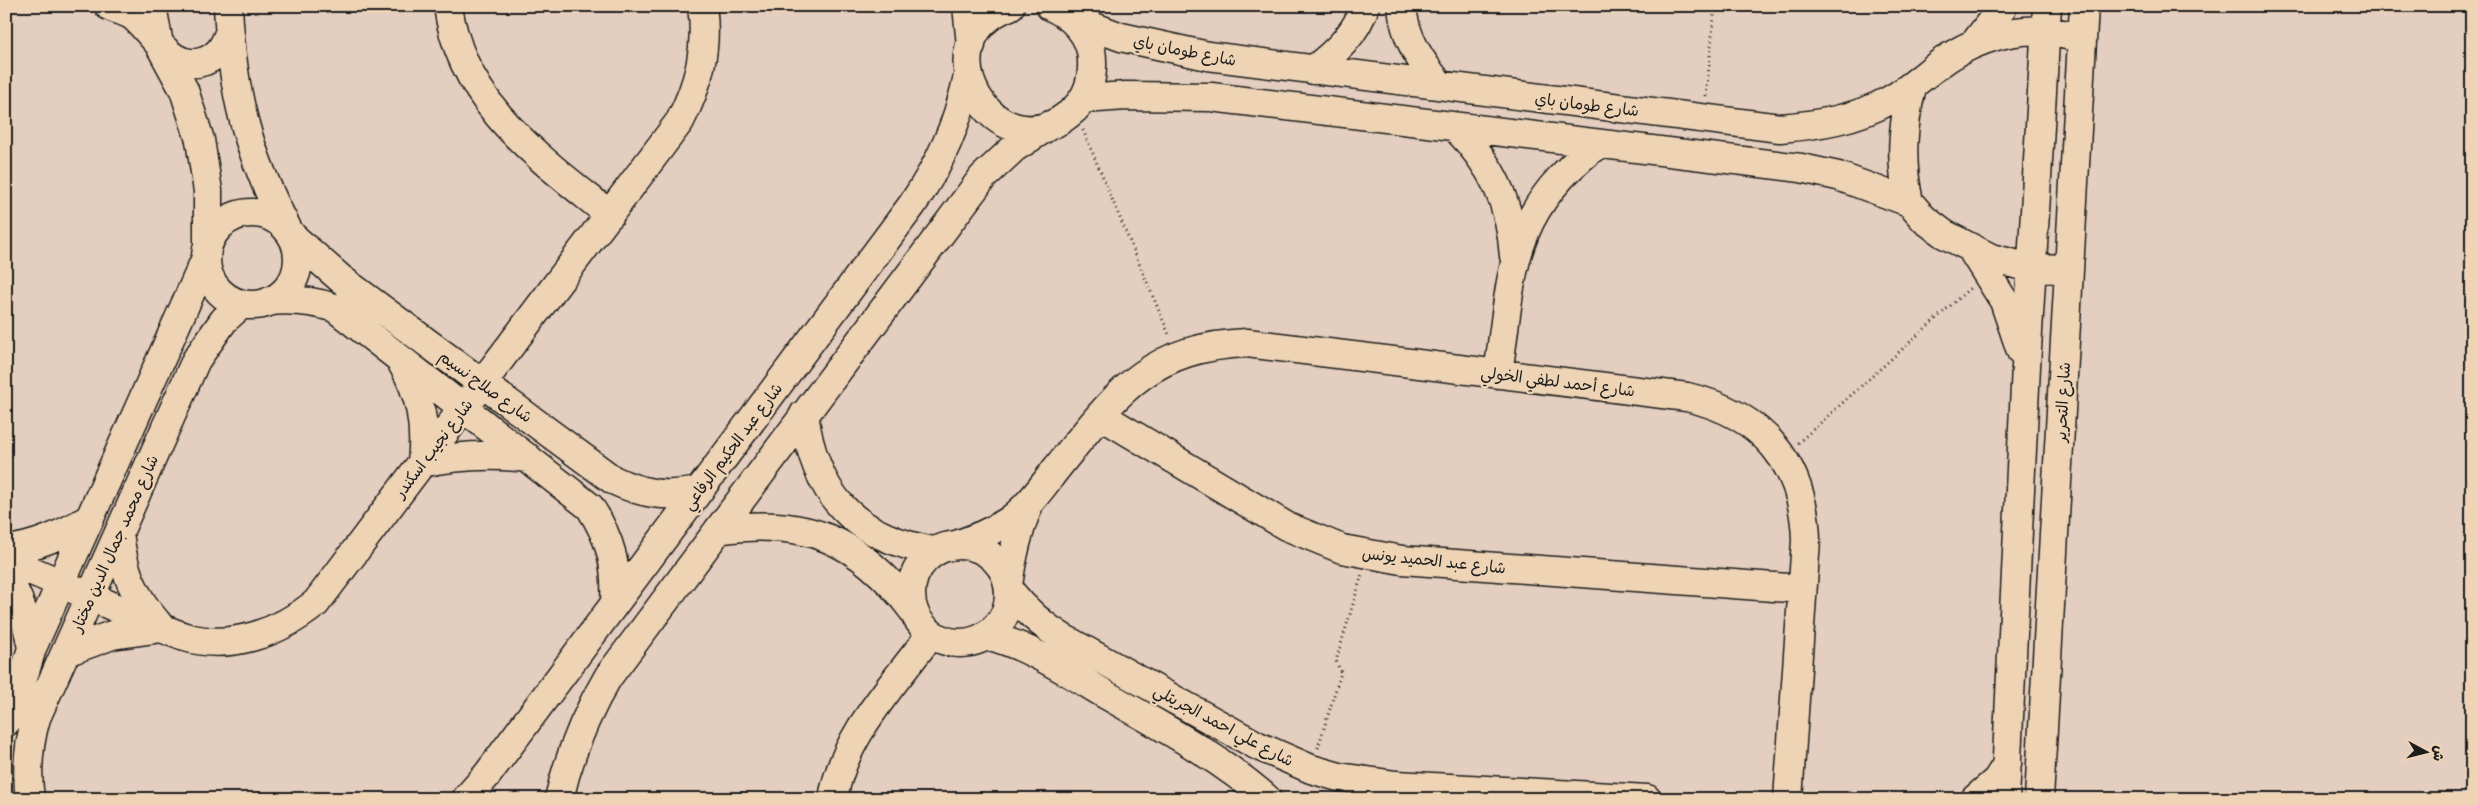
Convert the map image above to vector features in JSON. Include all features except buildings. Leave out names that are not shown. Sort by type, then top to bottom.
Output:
[{"type":"street","points":[[109,6],[133,16],[170,56],[184,62],[199,63],[213,58],[224,47],[229,33]]},
{"type":"street","name":"شارع محمد جمال الدين مختار","points":[[6,722],[13,712],[32,648],[207,251],[208,191],[200,140],[184,90],[159,44],[152,6]]},
{"type":"street","points":[[228,6],[229,33],[236,91],[245,129],[261,175],[290,232],[298,250],[298,266],[293,280],[284,293],[270,301],[251,305],[230,300],[212,282],[207,251],[222,223],[243,213],[267,215],[278,220],[290,232]]},
{"type":"street","points":[[448,6],[460,52],[476,86],[498,117],[524,145],[610,215]]},
{"type":"street","name":"شارع نجيب اسكندر","points":[[6,560],[186,637],[225,641],[264,634],[300,616],[316,603],[680,121],[694,95],[702,66],[705,37],[702,6]]},
{"type":"street","points":[[967,6],[971,46]]},
{"type":"street","points":[[971,46],[978,31],[988,19],[1010,6]]},
{"type":"street","points":[[1313,70],[1334,54],[1350,34],[1364,6]]},
{"type":"street","points":[[1402,6],[1410,40],[1423,64],[1440,85]]},
{"type":"street","points":[[1974,44],[2003,6]]},
{"type":"street","name":"شارع التحرير","points":[[2039,799],[2084,6]]},
{"type":"street","points":[[1062,13],[1082,30],[1092,57],[1092,72],[1079,104]]},
{"type":"street","name":"شارع طومان باي","points":[[1062,13],[1120,37],[1208,56],[1780,128],[1808,126],[1862,112],[1912,87],[1951,56],[1974,44],[1997,35],[2021,31],[2046,19],[2082,39]]},
{"type":"street","points":[[2005,799],[2031,268],[2046,19]]},
{"type":"street","name":"شارع عبد الحكيم الرفاعي","points":[[466,799],[487,776],[932,176],[948,144],[961,111],[968,76],[968,55],[971,46]]},
{"type":"street","points":[[968,76],[973,91],[992,115],[1005,123],[1019,127],[1035,128],[1050,125]]},
{"type":"street","points":[[1909,202],[1903,173],[1902,144],[1905,115],[1912,87]]},
{"type":"street","points":[[559,799],[577,739],[604,684],[804,414],[983,177],[1014,148],[1079,104],[1126,96],[1211,97],[1801,168],[1838,176],[1909,202],[1924,219],[1972,250],[1991,258],[2031,268],[2069,269]]},
{"type":"street","points":[[1455,127],[1476,149],[1492,174],[1500,192],[1512,230],[1514,260]]},
{"type":"street","points":[[1498,374],[1514,260],[1524,232],[1537,206],[1554,183],[1575,162],[1598,144]]},
{"type":"street","name":"شارع صلاح نسيم","points":[[290,232],[341,279],[613,480],[633,490],[655,495],[677,496],[698,491]]},
{"type":"street","points":[[1972,250],[2004,301],[2026,366]]},
{"type":"street","name":"شارع صلاح نسيم","points":[[270,301],[300,300],[335,308],[590,507],[604,528],[612,552],[616,578],[615,603]]},
{"type":"street","name":"شارع محمد جمال الدين مختار","points":[[30,799],[27,772],[28,746],[36,718],[196,360],[219,326],[242,304]]},
{"type":"street","name":"شارع أحمد لطفي الخولي","points":[[945,548],[984,536],[1009,521],[1030,501],[1100,415],[1140,376],[1178,356],[1218,344],[1247,343],[1687,397],[1710,402],[1731,411],[1751,423],[1783,457],[1794,476],[1805,518],[1788,799]]},
{"type":"street","points":[[399,358],[410,377],[418,397],[423,419],[422,463],[478,455],[528,458]]},
{"type":"street","points":[[718,530],[750,525],[782,526],[813,533],[843,544],[870,562],[893,584],[920,623],[931,634],[946,642],[961,643],[977,640],[986,635],[1001,620],[1007,606],[1008,588],[1002,568],[990,554],[973,546],[945,548],[905,546],[878,535],[854,518],[833,497],[818,472],[808,444],[804,414]]},
{"type":"street","name":"شارع عبد الحميد يونس","points":[[1100,415],[1286,526],[1320,541],[1367,555],[1402,560],[1802,589]]},
{"type":"street","name":"شارع أحمد لطفي الخولي","points":[[1008,588],[1012,556],[1019,528],[1030,501]]},
{"type":"street","points":[[6,550],[41,542],[66,533],[89,519]]},
{"type":"street","points":[[119,532],[122,559],[130,584],[144,608],[162,628]]},
{"type":"street","points":[[912,609],[911,587],[919,566],[945,548]]},
{"type":"street","points":[[6,574],[18,596],[24,613],[32,648]]},
{"type":"street","name":"شارع علي احمد الجريتلي","points":[[1008,588],[1024,609],[1049,630],[1284,758],[1367,791],[1647,799]]},
{"type":"street","points":[[66,652],[112,635],[162,628]]},
{"type":"street","points":[[833,799],[839,771],[851,743],[931,634]]},
{"type":"street","name":"شارع علي احمد الجريتلي","points":[[986,635],[1024,648],[1149,719],[1246,782],[1267,799]]},
{"type":"street","points":[[1267,799],[1270,777],[1284,758]]},
{"type":"street","points":[[1975,799],[1997,780],[2007,764]]},
{"type":"path","points":[[1704,119],[1716,6]]},
{"type":"path","points":[[1079,104],[1178,356]]},
{"type":"path","points":[[1783,457],[1987,273]]},
{"type":"path","points":[[1311,769],[1340,679],[1341,673],[1336,661],[1367,555]]}]
